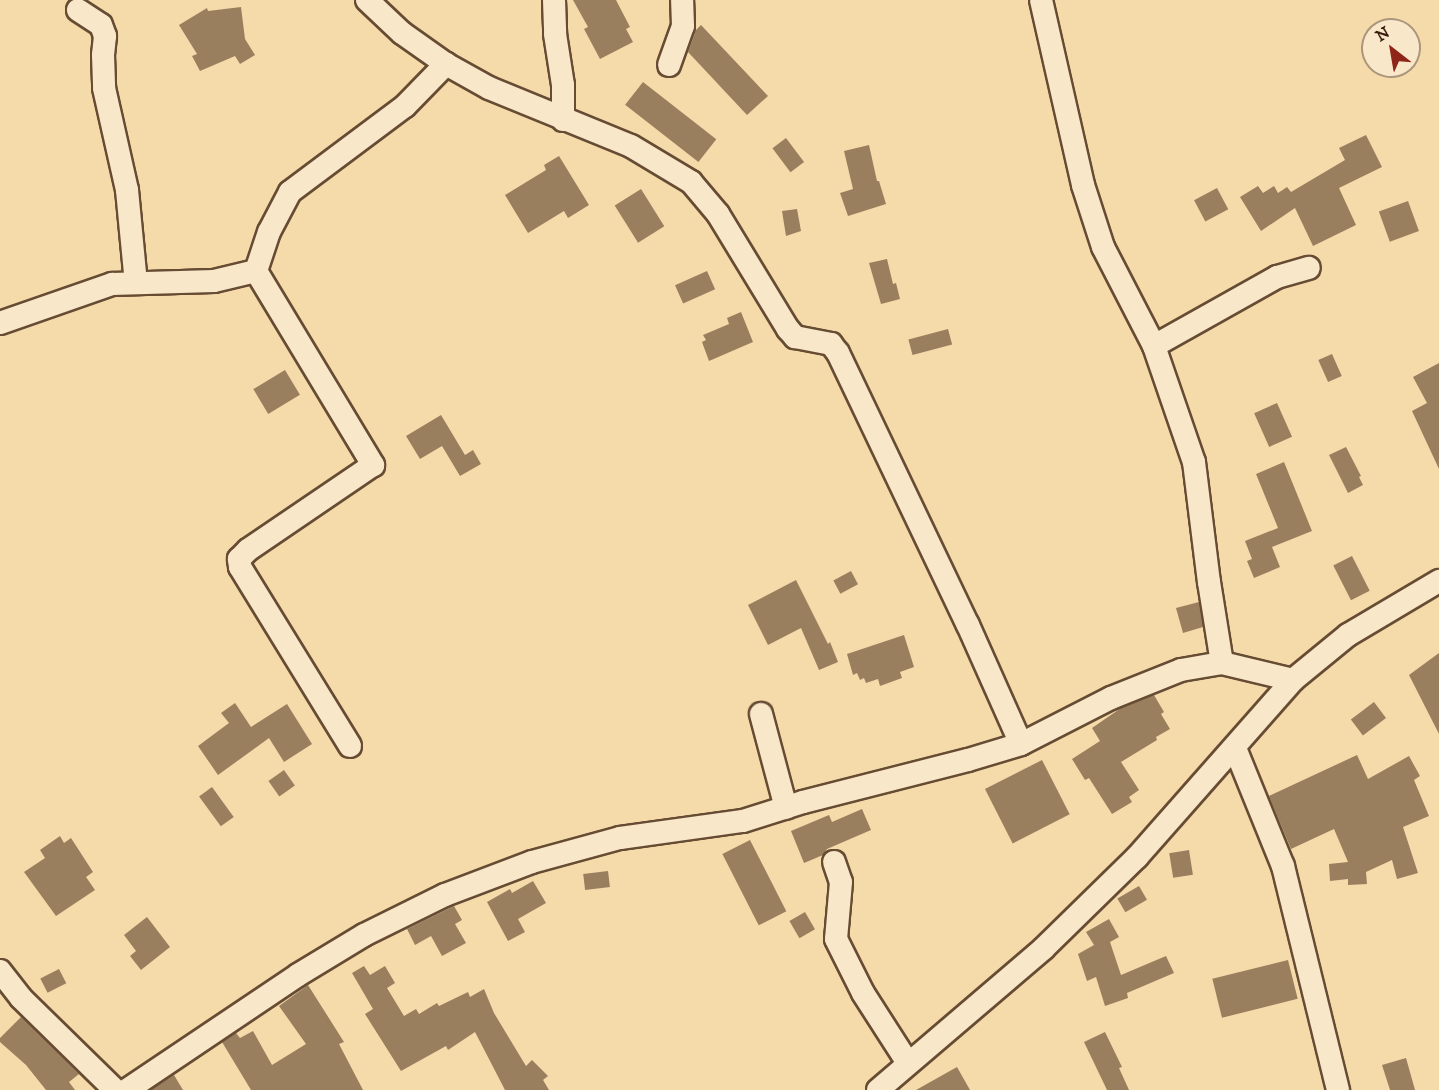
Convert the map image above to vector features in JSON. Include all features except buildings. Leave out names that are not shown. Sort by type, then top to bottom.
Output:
[{"type":"street","points":[[367,0],[402,33],[446,64],[489,88],[631,146],[691,182],[718,214],[788,329],[795,337],[831,344],[876,429],[1021,744]]},
{"type":"street","points":[[554,0],[555,34],[563,85],[563,120]]},
{"type":"street","points":[[669,65],[683,26],[682,0]]},
{"type":"street","points":[[1041,0],[1083,185],[1103,247],[1154,346],[1194,462],[1207,572],[1222,663]]},
{"type":"street","points":[[78,10],[101,26],[105,36],[104,88],[127,190],[136,283]]},
{"type":"street","points":[[350,746],[240,567],[239,560],[248,550],[373,465],[256,271],[269,232],[290,192],[405,106],[446,64]]},
{"type":"street","points":[[1154,346],[1277,277],[1309,268]]},
{"type":"street","points":[[0,323],[112,284],[214,281],[256,271]]},
{"type":"street","points":[[878,1090],[1044,948],[1137,857],[1293,680],[1348,634],[1439,581]]},
{"type":"street","points":[[127,1090],[298,975],[364,935],[445,895],[532,862],[620,838],[685,827],[716,826],[968,760],[1021,744],[1111,698],[1181,670],[1222,663],[1293,680]]},
{"type":"street","points":[[761,714],[786,808]]},
{"type":"street","points":[[1234,748],[1284,866],[1338,1090]]},
{"type":"street","points":[[834,862],[841,882],[836,939],[863,993],[908,1063]]},
{"type":"street","points":[[0,971],[21,998],[115,1090]]}]
